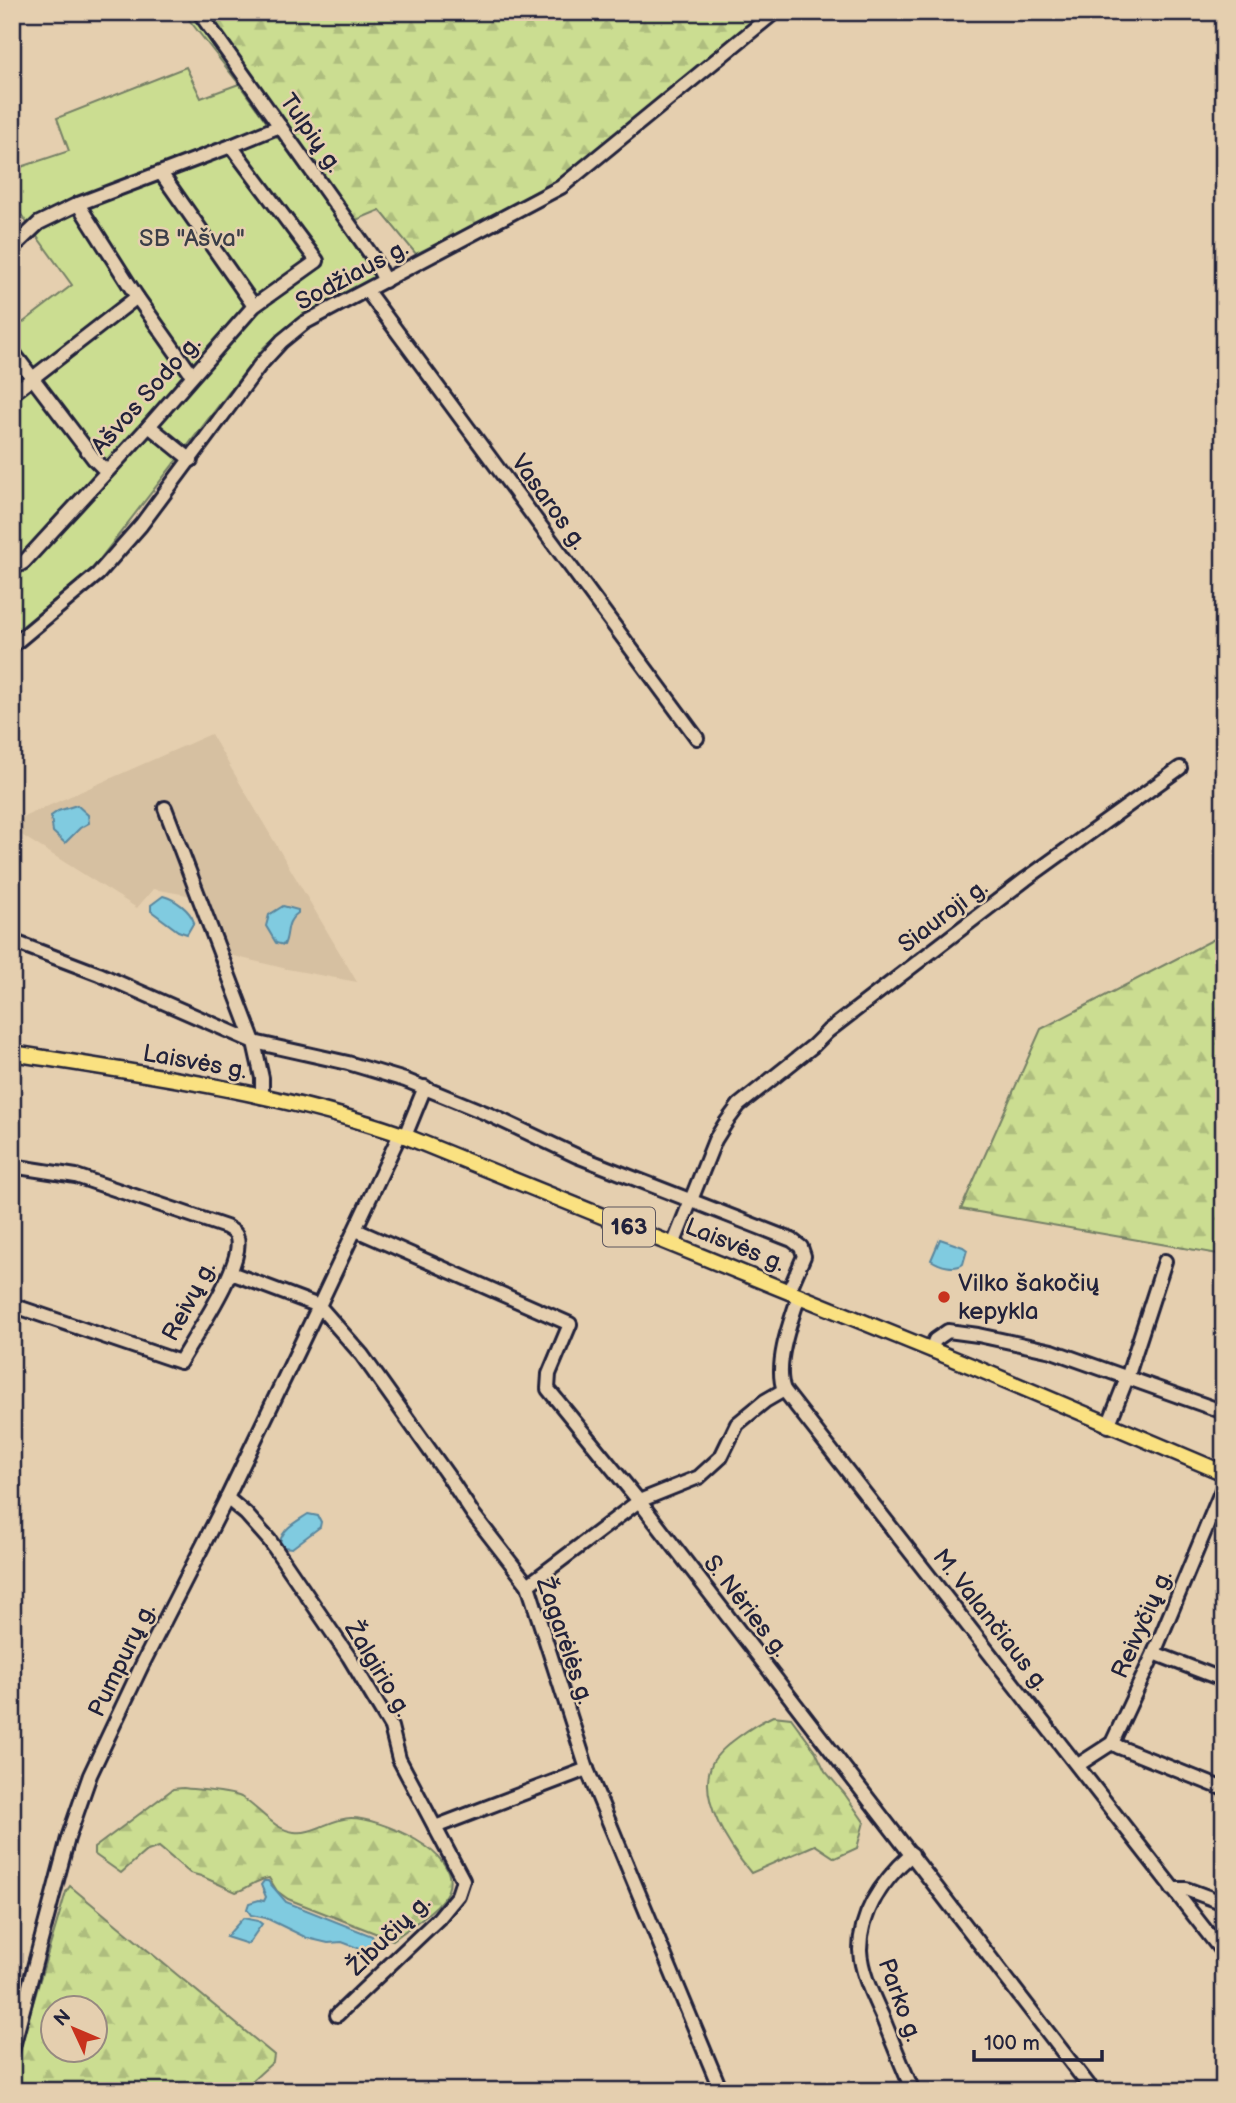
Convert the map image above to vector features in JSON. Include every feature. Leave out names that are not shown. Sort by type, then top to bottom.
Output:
[{"type":"main road","name":"Laisvės g.","points":[[12,1053],[262,1097],[344,1116],[403,1135],[931,1350],[1224,1473]]},
{"type":"street","name":"Tulpių g.","points":[[199,12],[372,256],[385,281]]},
{"type":"street","name":"Sodžiaus g.","points":[[12,646],[98,574],[141,525],[282,341],[304,323],[561,187],[775,12]]},
{"type":"street","points":[[12,242],[19,242],[39,223],[78,204],[280,126]]},
{"type":"street","name":"Ašvos Sodo g.","points":[[13,565],[24,562],[254,306],[317,261],[231,146]]},
{"type":"street","points":[[161,173],[254,306]]},
{"type":"street","points":[[78,204],[137,297],[192,375]]},
{"type":"street","name":"Vasaros g.","points":[[367,290],[697,738]]},
{"type":"street","points":[[12,394],[137,297]]},
{"type":"street","points":[[12,351],[106,471]]},
{"type":"street","points":[[149,426],[191,460]]},
{"type":"street","name":"Siauroji g.","points":[[673,1245],[715,1140],[739,1105],[828,1031],[1026,879],[1180,768]]},
{"type":"street","points":[[165,808],[254,1042],[262,1078],[262,1097]]},
{"type":"street","points":[[12,941],[99,974],[254,1042],[348,1063],[425,1087],[577,1156],[751,1223],[792,1240],[801,1247],[804,1256],[794,1294],[781,1368],[784,1390],[765,1401],[737,1424],[720,1457],[699,1477],[639,1501],[528,1585]]},
{"type":"street","points":[[231,1273],[320,1306],[425,1087]]},
{"type":"street","name":"Reivų g.","points":[[12,1166],[76,1176],[226,1227],[237,1237],[231,1273],[180,1362],[12,1305]]},
{"type":"street","name":"S. Nėries g.","points":[[356,1230],[570,1324],[549,1374],[548,1388],[639,1501],[1093,2091]]},
{"type":"street","points":[[1108,1426],[1165,1261]]},
{"type":"street","name":"Pumpurų g.","points":[[12,2051],[80,1801],[142,1665],[320,1306]]},
{"type":"street","name":"Žagarėlės g.","points":[[320,1306],[377,1376],[473,1514],[528,1585],[587,1769],[721,2091]]},
{"type":"street","points":[[931,1350],[940,1335],[957,1331],[1052,1352],[1224,1412]]},
{"type":"street","name":"M. Valančiaus g.","points":[[784,1390],[1224,1954]]},
{"type":"street","name":"Reivyčių g.","points":[[1079,1765],[1112,1742],[1154,1653],[1224,1485]]},
{"type":"street","name":"Žalgirio g.","points":[[227,1498],[246,1514],[270,1541],[349,1657],[391,1727],[399,1759],[463,1880]]},
{"type":"street","points":[[1154,1653],[1224,1680]]},
{"type":"street","points":[[1112,1742],[1224,1790]]},
{"type":"street","points":[[435,1827],[587,1769]]},
{"type":"street","name":"Parko g.","points":[[912,1854],[897,1867],[875,1894],[864,1921],[860,1950],[866,1978],[913,2091]]},
{"type":"street","name":"Žibučių g.","points":[[337,2015],[439,1918],[458,1895],[463,1880]]},
{"type":"street","points":[[1172,1889],[1186,1889],[1224,1903]]},
{"type":"shaded area","points":[[211,734],[357,982],[213,951],[193,896],[153,889],[137,908],[12,829],[12,822]]},
{"type":"green space","points":[[183,12],[767,12],[575,169],[523,201],[416,254],[380,210],[342,226]]},
{"type":"green space","name":"SB \"Ašva\"","points":[[186,67],[201,98],[239,84],[342,226],[375,277],[295,320],[264,347],[93,568],[12,635],[12,331],[72,285],[12,202],[12,170],[69,151],[57,118]]},
{"type":"green space","points":[[1224,934],[1224,1255],[961,1209],[1041,1029]]},
{"type":"green space","points":[[773,1716],[791,1718],[816,1752],[825,1771],[864,1822],[857,1848],[835,1858],[815,1845],[751,1873],[718,1823],[712,1808],[708,1779],[715,1759],[729,1744]]},
{"type":"green space","points":[[173,1789],[236,1795],[273,1823],[294,1832],[308,1831],[351,1818],[380,1824],[416,1840],[431,1851],[443,1863],[449,1876],[448,1890],[439,1904],[393,1940],[288,1899],[277,1891],[269,1878],[236,1892],[190,1873],[159,1847],[145,1852],[121,1873],[94,1854],[94,1848]]},
{"type":"green space","points":[[70,1886],[274,2055],[273,2062],[251,2082],[234,2091],[20,2091],[14,2086],[12,2074]]},
{"type":"water","points":[[77,805],[88,815],[89,823],[65,843],[53,832],[51,816]]},
{"type":"water","points":[[163,896],[189,913],[194,922],[187,934],[178,931],[151,911],[151,905]]},
{"type":"water","points":[[283,906],[298,910],[289,924],[284,945],[276,943],[266,926],[269,915]]},
{"type":"water","points":[[940,1239],[967,1250],[963,1264],[956,1267],[947,1266],[931,1260]]},
{"type":"water","points":[[308,1514],[318,1516],[320,1527],[292,1548],[283,1547],[280,1542],[284,1533]]},
{"type":"water","points":[[268,1881],[286,1902],[372,1936],[377,1946],[372,1950],[363,1950],[342,1942],[328,1943],[307,1938],[266,1918],[251,1915],[247,1909],[249,1903],[264,1901],[266,1897],[261,1885]]},
{"type":"water","points":[[243,1918],[262,1924],[248,1944],[226,1937]]},
{"type":"place","name":"Vilko šakočių kepykla","points":[[944,1297]]}]
